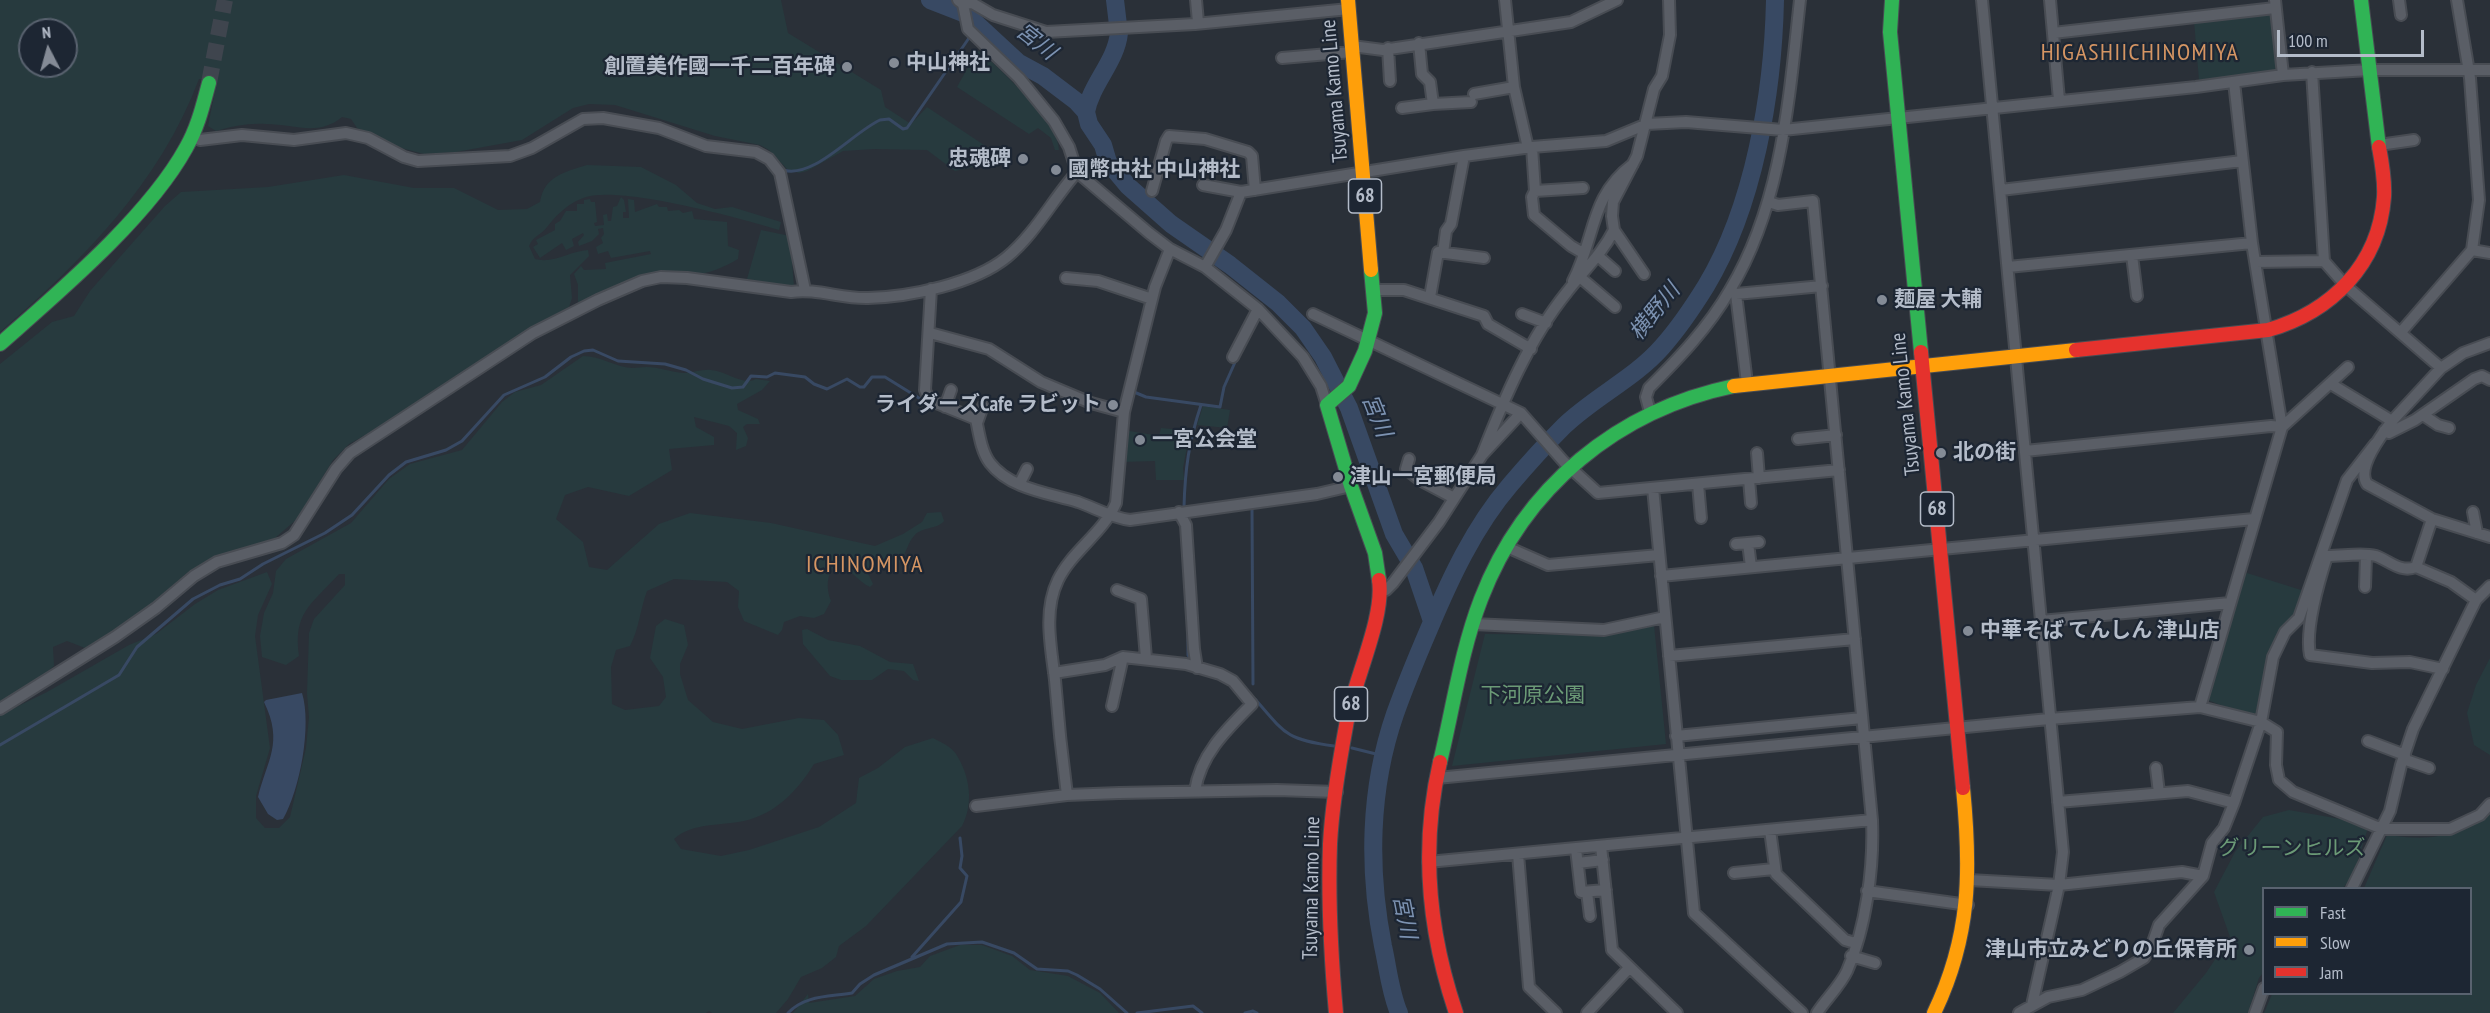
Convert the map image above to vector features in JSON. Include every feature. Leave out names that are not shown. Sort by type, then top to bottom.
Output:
[{"type":"main road","name":"Tsuyama Kamo Line","points":[[1892,0],[1890,32],[1970,847],[1968,905],[1953,969],[1934,1013]]},
{"type":"main road","points":[[1456,1013],[1444,981],[1434,933],[1428,862],[1431,808],[1437,778],[1473,624],[1487,585],[1528,514],[1567,465],[1610,435],[1650,412],[1703,391],[1748,383],[1923,367],[2268,330],[2286,327],[2313,313],[2346,286],[2364,260],[2378,231],[2384,199],[2361,0]]},
{"type":"main road","name":"Tsuyama Kamo Line","points":[[1336,1013],[1330,949],[1330,842],[1346,723],[1381,591],[1375,553],[1351,486],[1331,402],[1349,386],[1368,340],[1375,313],[1348,5]]},
{"type":"main road","points":[[0,344],[71,282],[152,198],[174,170],[192,137],[201,117],[209,82]]},
{"type":"street","points":[[1196,0],[1198,22]]},
{"type":"street","points":[[1505,0],[1514,87],[1530,147],[1535,191],[1532,197],[1534,215],[1571,246],[1584,253]]},
{"type":"street","points":[[1282,58],[1352,49],[1388,48],[1570,22],[1617,0]]},
{"type":"street","points":[[1644,274],[1614,230],[1613,202],[1634,163],[1647,124],[1654,89],[1662,76],[1668,50],[1669,0]]},
{"type":"street","points":[[1650,412],[1646,397],[1649,388],[1696,339],[1733,293],[1769,202],[1779,130],[1792,78],[1800,0]]},
{"type":"street","points":[[1982,0],[2063,852],[2059,885],[2032,1005]]},
{"type":"street","points":[[2050,0],[2059,100]]},
{"type":"street","points":[[2399,0],[2401,15]]},
{"type":"street","points":[[2401,332],[2472,250],[2485,199],[2470,78],[2457,0]]},
{"type":"street","points":[[1331,402],[1303,357],[1258,309],[1205,267],[1170,249],[1077,172],[1069,147],[1054,121],[1019,78],[968,29],[962,4],[972,3],[993,15],[1046,32],[1198,22],[1348,5]]},
{"type":"street","points":[[2053,33],[2275,4],[2283,75]]},
{"type":"street","points":[[1419,43],[1422,74],[1430,82],[1433,104]]},
{"type":"street","points":[[1388,48],[1390,81]]},
{"type":"street","points":[[1203,185],[1241,192],[1464,156],[1530,147],[1606,141],[1647,124],[1686,122],[1779,130],[1900,119],[2312,72],[2490,70]]},
{"type":"street","points":[[2312,72],[2324,261],[2346,286],[2441,368]]},
{"type":"street","points":[[2200,707],[2282,427],[2252,243],[2234,82]]},
{"type":"street","points":[[1402,108],[1472,98],[1514,87]]},
{"type":"street","points":[[192,137],[200,140],[242,135],[294,140],[346,133],[368,138],[404,157],[432,161],[510,156],[521,153],[571,124],[592,118],[659,128],[706,146],[748,149],[769,159],[780,173],[805,290]]},
{"type":"street","points":[[1152,191],[1169,136],[1206,139],[1248,152],[1252,156],[1255,190]]},
{"type":"street","points":[[2379,145],[2414,140]]},
{"type":"street","points":[[1443,253],[1464,156]]},
{"type":"street","points":[[2001,190],[2242,161]]},
{"type":"street","points":[[1381,591],[1393,583],[1482,455],[1503,403],[1531,349],[1579,270],[1596,214],[1608,188],[1634,163]]},
{"type":"street","points":[[0,709],[115,637],[156,608],[194,576],[217,562],[282,543],[294,535],[336,469],[350,453],[533,333],[598,300],[642,281],[661,277],[687,278],[791,292],[805,290],[836,297],[864,298],[931,289],[975,276],[1006,258],[1028,236],[1077,172]]},
{"type":"street","points":[[1535,191],[1583,188]]},
{"type":"street","points":[[1205,267],[1220,243],[1241,192]]},
{"type":"street","points":[[1769,202],[1778,205],[1814,201],[1872,820],[1871,868],[1855,943],[1846,972],[1817,1013]]},
{"type":"street","points":[[1596,214],[1612,218]]},
{"type":"street","points":[[1567,292],[1598,256],[1614,230]]},
{"type":"street","points":[[2008,267],[2252,243]]},
{"type":"street","points":[[1067,795],[1049,627],[1053,592],[1070,560],[1109,517],[1118,492],[1120,436],[1124,412],[1152,299],[1170,249]]},
{"type":"street","points":[[2472,250],[2490,254]]},
{"type":"street","points":[[1430,297],[1438,252],[1484,258]]},
{"type":"street","points":[[2132,255],[2137,296]]},
{"type":"street","points":[[1598,256],[1615,271]]},
{"type":"street","points":[[2256,262],[2324,261]]},
{"type":"street","points":[[1066,278],[1098,281],[1152,299]]},
{"type":"street","points":[[1581,278],[1615,307]]},
{"type":"street","points":[[1733,293],[1821,286]]},
{"type":"street","points":[[931,289],[926,390],[929,400],[976,419],[983,448],[990,463],[1003,475],[1020,483],[1047,495],[1076,502],[1109,517],[1130,520],[1317,494],[1351,486]]},
{"type":"street","points":[[1372,290],[1392,289],[1430,297],[1443,304],[1484,316],[1488,324],[1531,349]]},
{"type":"street","points":[[1733,293],[1748,383]]},
{"type":"street","points":[[1233,357],[1258,309]]},
{"type":"street","points":[[1313,314],[1503,403],[1523,416],[1567,465],[1598,493],[1839,470]]},
{"type":"street","points":[[1522,314],[1546,323]]},
{"type":"street","points":[[930,333],[989,349],[1041,382],[1091,403],[1124,412]]},
{"type":"street","points":[[2019,1013],[2048,997],[2082,990],[2144,958],[2152,945],[2159,925],[2203,876],[2212,843],[2224,828],[2234,803],[2261,722],[2273,657],[2285,632],[2299,618],[2323,556],[2347,480],[2392,421],[2441,368],[2463,353],[2490,343]]},
{"type":"street","points":[[2025,451],[2271,426],[2282,427],[2348,367]]},
{"type":"street","points":[[2384,431],[2389,433],[2397,430],[2423,415],[2474,379],[2482,376],[2490,380]]},
{"type":"street","points":[[2331,384],[2392,421]]},
{"type":"street","points":[[945,407],[951,390]]},
{"type":"street","points":[[977,423],[983,406]]},
{"type":"street","points":[[2423,415],[2438,425],[2449,428]]},
{"type":"street","points":[[1482,455],[1523,416]]},
{"type":"street","points":[[1798,439],[1836,435]]},
{"type":"street","points":[[2375,444],[2363,474],[2367,484],[2432,519],[2490,537]]},
{"type":"street","points":[[1751,504],[1757,453]]},
{"type":"street","points":[[1409,459],[1406,468],[1412,474],[1454,498]]},
{"type":"street","points":[[1020,483],[1027,469]]},
{"type":"street","points":[[1698,484],[1701,518]]},
{"type":"street","points":[[1653,488],[1694,913],[1802,1013]]},
{"type":"street","points":[[1179,512],[1186,525],[1197,664]]},
{"type":"street","points":[[2473,512],[2477,533]]},
{"type":"street","points":[[1661,576],[2254,519]]},
{"type":"street","points":[[2323,556],[2375,556],[2391,566],[2410,570],[2416,567],[2432,519]]},
{"type":"street","points":[[1736,544],[1754,543],[1751,567]]},
{"type":"street","points":[[1507,547],[1548,565],[1659,555]]},
{"type":"street","points":[[2366,555],[2366,587]]},
{"type":"street","points":[[2323,556],[2308,643],[2310,655],[2372,663],[2410,662],[2443,669]]},
{"type":"street","points":[[2416,567],[2451,582],[2476,600]]},
{"type":"street","points":[[2353,887],[2390,811],[2414,729],[2476,600],[2490,586]]},
{"type":"street","points":[[1118,591],[1141,599],[1146,658]]},
{"type":"street","points":[[2041,621],[2230,603]]},
{"type":"street","points":[[1473,624],[1604,630],[1665,617]]},
{"type":"street","points":[[1669,657],[1855,639]]},
{"type":"street","points":[[1054,673],[1105,665],[1123,657],[1146,658],[1197,664],[1233,681],[1252,704],[1226,730],[1210,752],[1196,780],[1195,791]]},
{"type":"street","points":[[1112,706],[1123,657]]},
{"type":"street","points":[[1437,778],[2049,719],[2200,707],[2261,722],[2277,732],[2276,765],[2279,780],[2293,792],[2382,829],[2450,829],[2480,815],[2490,804]]},
{"type":"street","points":[[1676,736],[1862,718]]},
{"type":"street","points":[[2368,741],[2429,768]]},
{"type":"street","points":[[2156,768],[2159,793]]},
{"type":"street","points":[[976,807],[1067,795],[1277,790],[1337,792]]},
{"type":"street","points":[[2058,802],[2188,790],[2234,803]]},
{"type":"street","points":[[1428,862],[1872,820]]},
{"type":"street","points":[[1770,830],[1776,874],[1845,940],[1855,943]]},
{"type":"street","points":[[1601,846],[1612,950],[1670,1011]]},
{"type":"street","points":[[1576,849],[1581,892],[1606,890]]},
{"type":"street","points":[[1518,854],[1529,987],[1556,1013]]},
{"type":"street","points":[[1578,863],[1603,861]]},
{"type":"street","points":[[1734,873],[1774,869]]},
{"type":"street","points":[[1970,880],[2059,885],[2182,872],[2203,876]]},
{"type":"street","points":[[1867,891],[1968,905]]},
{"type":"street","points":[[1587,892],[1590,916]]},
{"type":"street","points":[[1851,956],[1875,963]]},
{"type":"street","points":[[1587,1013],[1629,968]]},
{"type":"street","points":[[2255,1013],[2262,994]]},
{"type":"green space","points":[[0,0],[781,0],[788,33],[881,90],[885,107],[911,124],[927,107],[999,155],[1000,159],[997,162],[955,171],[927,150],[843,151],[799,173],[787,169],[769,150],[760,145],[715,136],[615,105],[589,104],[573,108],[522,140],[456,152],[424,154],[401,148],[357,128],[351,119],[342,117],[324,127],[315,128],[253,124],[216,131],[208,126],[217,81],[199,79],[183,117],[141,186],[89,248],[0,332]]},
{"type":"green space","points":[[2265,13],[2272,16],[2277,66],[2272,72],[2199,80],[2194,21]]},
{"type":"green space","points":[[977,51],[1001,71],[1040,112],[1057,139],[1059,150],[1055,150],[1051,138],[1038,128],[1029,134],[957,87]]},
{"type":"green space","points":[[587,165],[641,167],[676,185],[697,203],[715,209],[732,207],[781,222],[779,230],[710,211],[653,199],[603,195],[586,197],[570,205],[529,246],[535,259],[542,260],[588,250],[589,256],[570,275],[572,298],[569,307],[521,334],[391,421],[349,444],[333,460],[297,519],[275,538],[208,561],[187,573],[135,618],[85,648],[67,641],[53,647],[54,666],[38,680],[0,702],[0,364],[52,322],[74,316],[90,291],[165,206],[181,192],[268,187],[344,175],[414,188],[454,188],[498,210],[527,209],[540,202],[546,186],[557,176]]},
{"type":"green space","points":[[621,197],[624,200],[626,212],[623,212],[623,218],[629,218],[628,199],[634,200],[635,212],[657,204],[659,207],[667,207],[668,211],[679,210],[683,213],[692,211],[694,219],[727,222],[728,246],[739,250],[738,259],[711,271],[697,274],[684,273],[578,305],[578,285],[574,274],[581,266],[584,270],[606,269],[605,263],[651,254],[650,251],[611,258],[608,251],[598,254],[596,247],[603,243],[601,238],[604,234],[603,228],[598,229],[599,234],[592,241],[579,246],[578,242],[584,235],[583,233],[572,239],[574,246],[566,250],[562,243],[540,258],[533,247],[538,244],[536,240],[555,230],[555,224],[560,221],[566,211],[577,211],[577,204],[584,204],[584,200],[590,199],[591,202],[595,202],[597,222],[594,223],[595,226],[604,225],[603,215],[607,214],[608,221],[611,221],[613,207],[617,206]]},
{"type":"green space","points":[[761,230],[790,236],[794,287],[747,279]]},
{"type":"green space","points":[[583,356],[632,368],[651,367],[684,373],[711,370],[746,381],[756,379],[770,381],[762,390],[737,404],[738,410],[758,419],[760,424],[747,424],[743,427],[748,438],[746,446],[736,450],[737,433],[729,426],[694,417],[696,427],[714,437],[714,445],[669,449],[672,470],[629,496],[588,487],[565,495],[556,519],[583,542],[589,567],[607,570],[659,524],[690,513],[771,523],[875,546],[903,534],[922,522],[927,513],[941,512],[944,521],[917,533],[910,541],[901,562],[884,568],[866,569],[873,584],[870,587],[836,564],[829,577],[828,592],[831,601],[824,614],[814,618],[800,616],[784,622],[778,635],[744,621],[738,607],[739,591],[727,582],[674,579],[647,591],[630,646],[616,650],[611,667],[612,704],[625,710],[659,706],[666,697],[663,677],[650,658],[656,626],[665,619],[684,625],[688,645],[680,664],[680,674],[688,700],[713,722],[742,729],[799,718],[824,720],[838,735],[844,755],[814,764],[785,800],[756,818],[698,827],[682,834],[674,839],[681,849],[721,856],[749,850],[819,827],[856,803],[859,778],[878,768],[905,747],[933,738],[954,751],[965,771],[969,799],[962,826],[866,926],[839,946],[836,957],[822,968],[801,977],[788,999],[776,1013],[712,1013],[709,1011],[706,1013],[0,1013],[0,715],[47,692],[129,645],[156,634],[195,604],[218,590],[267,572],[272,584],[258,615],[255,636],[270,748],[256,796],[256,818],[265,828],[279,828],[290,817],[306,748],[309,717],[307,693],[309,633],[314,619],[345,585],[345,574],[339,574],[306,610],[299,629],[299,656],[286,665],[262,657],[260,636],[264,613],[273,593],[276,571],[286,559],[351,523],[389,479],[410,464],[462,450],[502,402],[515,392],[541,385]]},
{"type":"green space","points":[[1203,406],[1230,410],[1227,428],[1197,425]]},
{"type":"green space","points":[[1161,428],[1190,431],[1183,468],[1184,480],[1156,480],[1155,461],[1121,462],[1124,430],[1159,436]]},
{"type":"green space","points":[[2247,573],[2301,590],[2303,594],[2295,616],[2281,631],[2268,656],[2256,713],[2247,715],[2205,699],[2243,576]]},
{"type":"green space","name":"下河原公園","points":[[1654,625],[1666,744],[1452,766],[1485,634],[1606,635]]},
{"type":"green space","points":[[807,629],[828,640],[860,646],[890,662],[913,664],[919,681],[913,680],[904,671],[888,669],[872,680],[841,680],[830,676],[803,644],[802,630]]},
{"type":"green space","points":[[2490,658],[2490,755],[2474,745],[2467,713],[2476,685]]},
{"type":"green space","name":"グリーンヒルズ","points":[[2289,810],[2369,824],[2354,874],[2344,887],[2262,887],[2262,974],[2248,1013],[2173,1013],[2206,973],[2230,937],[2214,892],[2235,852],[2263,817]]},
{"type":"green space","name":"グリーンヒルズ","points":[[2490,813],[2490,1013],[2264,1013],[2272,995],[2472,995],[2472,887],[2364,887],[2387,835],[2417,838],[2441,836]]},
{"type":"green space","points":[[960,945],[982,945],[1012,956],[1030,970],[1068,976],[1100,993],[1119,1013],[793,1013],[808,994],[809,1003],[855,996],[874,979],[897,971],[920,967],[930,956]]},
{"type":"water","points":[[302,693],[306,722],[303,757],[289,807],[283,819],[277,820],[268,814],[258,797],[272,751],[273,740],[270,716],[264,702]]},
{"type":"waterway","name":"宮川","points":[[930,0],[966,14],[1019,63],[1043,76],[1076,101],[1086,112],[1089,124],[1103,145],[1108,162],[1128,186],[1171,224],[1230,265],[1278,303],[1303,328],[1323,357],[1349,408],[1394,534],[1414,568],[1432,621]]},
{"type":"waterway","points":[[1115,0],[1118,25]]},
{"type":"waterway","name":"横野川","points":[[1399,1013],[1391,988],[1378,917],[1373,859],[1380,771],[1386,742],[1399,703],[1454,573],[1474,536],[1497,501],[1564,426],[1640,368],[1662,347],[1691,310],[1723,255],[1737,221],[1758,148],[1770,73],[1775,0]]},
{"type":"waterway","points":[[1086,112],[1093,92],[1113,54],[1119,33]]},
{"type":"waterway","points":[[783,170],[795,171],[820,162],[880,120],[889,119],[903,129],[907,128],[969,38]]},
{"type":"waterway","points":[[0,745],[119,675],[137,647],[193,599],[220,585],[240,579],[263,564],[325,533],[352,515],[389,475],[406,462],[446,450],[462,441],[504,395],[545,377],[571,357],[584,351],[593,350],[618,361],[665,364],[732,388],[743,387],[751,376],[767,377],[775,373],[805,377],[814,384],[827,389],[847,379],[864,387],[872,377],[885,377],[927,403]]},
{"type":"waterway","points":[[1134,392],[1146,397],[1220,407],[1224,387],[1236,360]]},
{"type":"waterway","points":[[1184,507],[1188,455],[1201,405]]},
{"type":"waterway","points":[[1252,508],[1253,684]]},
{"type":"waterway","points":[[1188,633],[1188,655],[1192,662]]},
{"type":"waterway","points":[[1255,699],[1281,728],[1296,738],[1334,746]]},
{"type":"waterway","points":[[1352,748],[1384,756]]},
{"type":"waterway","points":[[912,957],[961,902],[967,876],[960,868],[962,856],[960,838]]},
{"type":"waterway","points":[[788,1013],[810,1000],[852,993],[860,984],[874,975],[947,944],[982,942],[1014,953],[1037,969],[1068,971],[1077,975],[1100,989],[1127,1013]]},
{"type":"waterway","points":[[1137,1013],[1193,1006],[1202,1013]]},
{"type":"waterway","points":[[1245,1013],[1253,1011],[1257,1013]]},
{"type":"tunnel","points":[[209,83],[225,0]]},
{"type":"traffic: fast","points":[[1892,0],[1890,32],[1921,352]]},
{"type":"traffic: fast","points":[[2361,0],[2379,147]]},
{"type":"traffic: fast","points":[[0,344],[101,252],[170,174],[190,140],[200,116],[209,83]]},
{"type":"traffic: fast","points":[[1371,270],[1375,313],[1365,351],[1349,386],[1327,405],[1351,486],[1375,553],[1379,580]]},
{"type":"traffic: fast","points":[[1440,762],[1474,619],[1499,559],[1522,522],[1549,489],[1580,460],[1614,434],[1692,397],[1734,386]]},
{"type":"traffic: slow","points":[[1348,0],[1371,270]]},
{"type":"traffic: slow","points":[[1734,386],[2076,350]]},
{"type":"traffic: slow","points":[[1934,1013],[1946,985],[1962,930],[1967,875],[1963,788]]},
{"type":"traffic: jam","points":[[2076,350],[2268,330],[2312,311],[2348,282],[2362,264],[2373,244],[2380,222],[2384,197],[2384,178],[2379,147]]},
{"type":"traffic: jam","points":[[1921,352],[1963,788]]},
{"type":"traffic: jam","points":[[1336,1013],[1330,907],[1332,814],[1349,709],[1377,613],[1380,596],[1379,580]]},
{"type":"traffic: jam","points":[[1440,762],[1430,826],[1430,889],[1439,951],[1456,1013]]},
{"type":"place","name":"中山神社","points":[[894,63]]},
{"type":"place","name":"創置美作國一千二百年碑","points":[[847,67]]},
{"type":"place","name":"忠魂碑","points":[[1023,159]]},
{"type":"place","name":"國幣中社 中山神社","points":[[1056,170]]},
{"type":"place","name":"麺屋 大輔","points":[[1882,300]]},
{"type":"place","name":"ライダーズCafe ラビット","points":[[1113,405]]},
{"type":"place","name":"一宮公会堂","points":[[1140,440]]},
{"type":"place","name":"北の街","points":[[1941,453]]},
{"type":"place","name":"津山一宮郵便局","points":[[1338,477]]},
{"type":"place","name":"中華そば てんしん 津山店","points":[[1968,631]]},
{"type":"place","name":"津山市立みどりの丘保育所","points":[[2249,950]]},
{"type":"district","name":"HIGASHIICHINOMIYA","points":[[2140,53]]},
{"type":"district","name":"ICHINOMIYA","points":[[865,565]]}]
